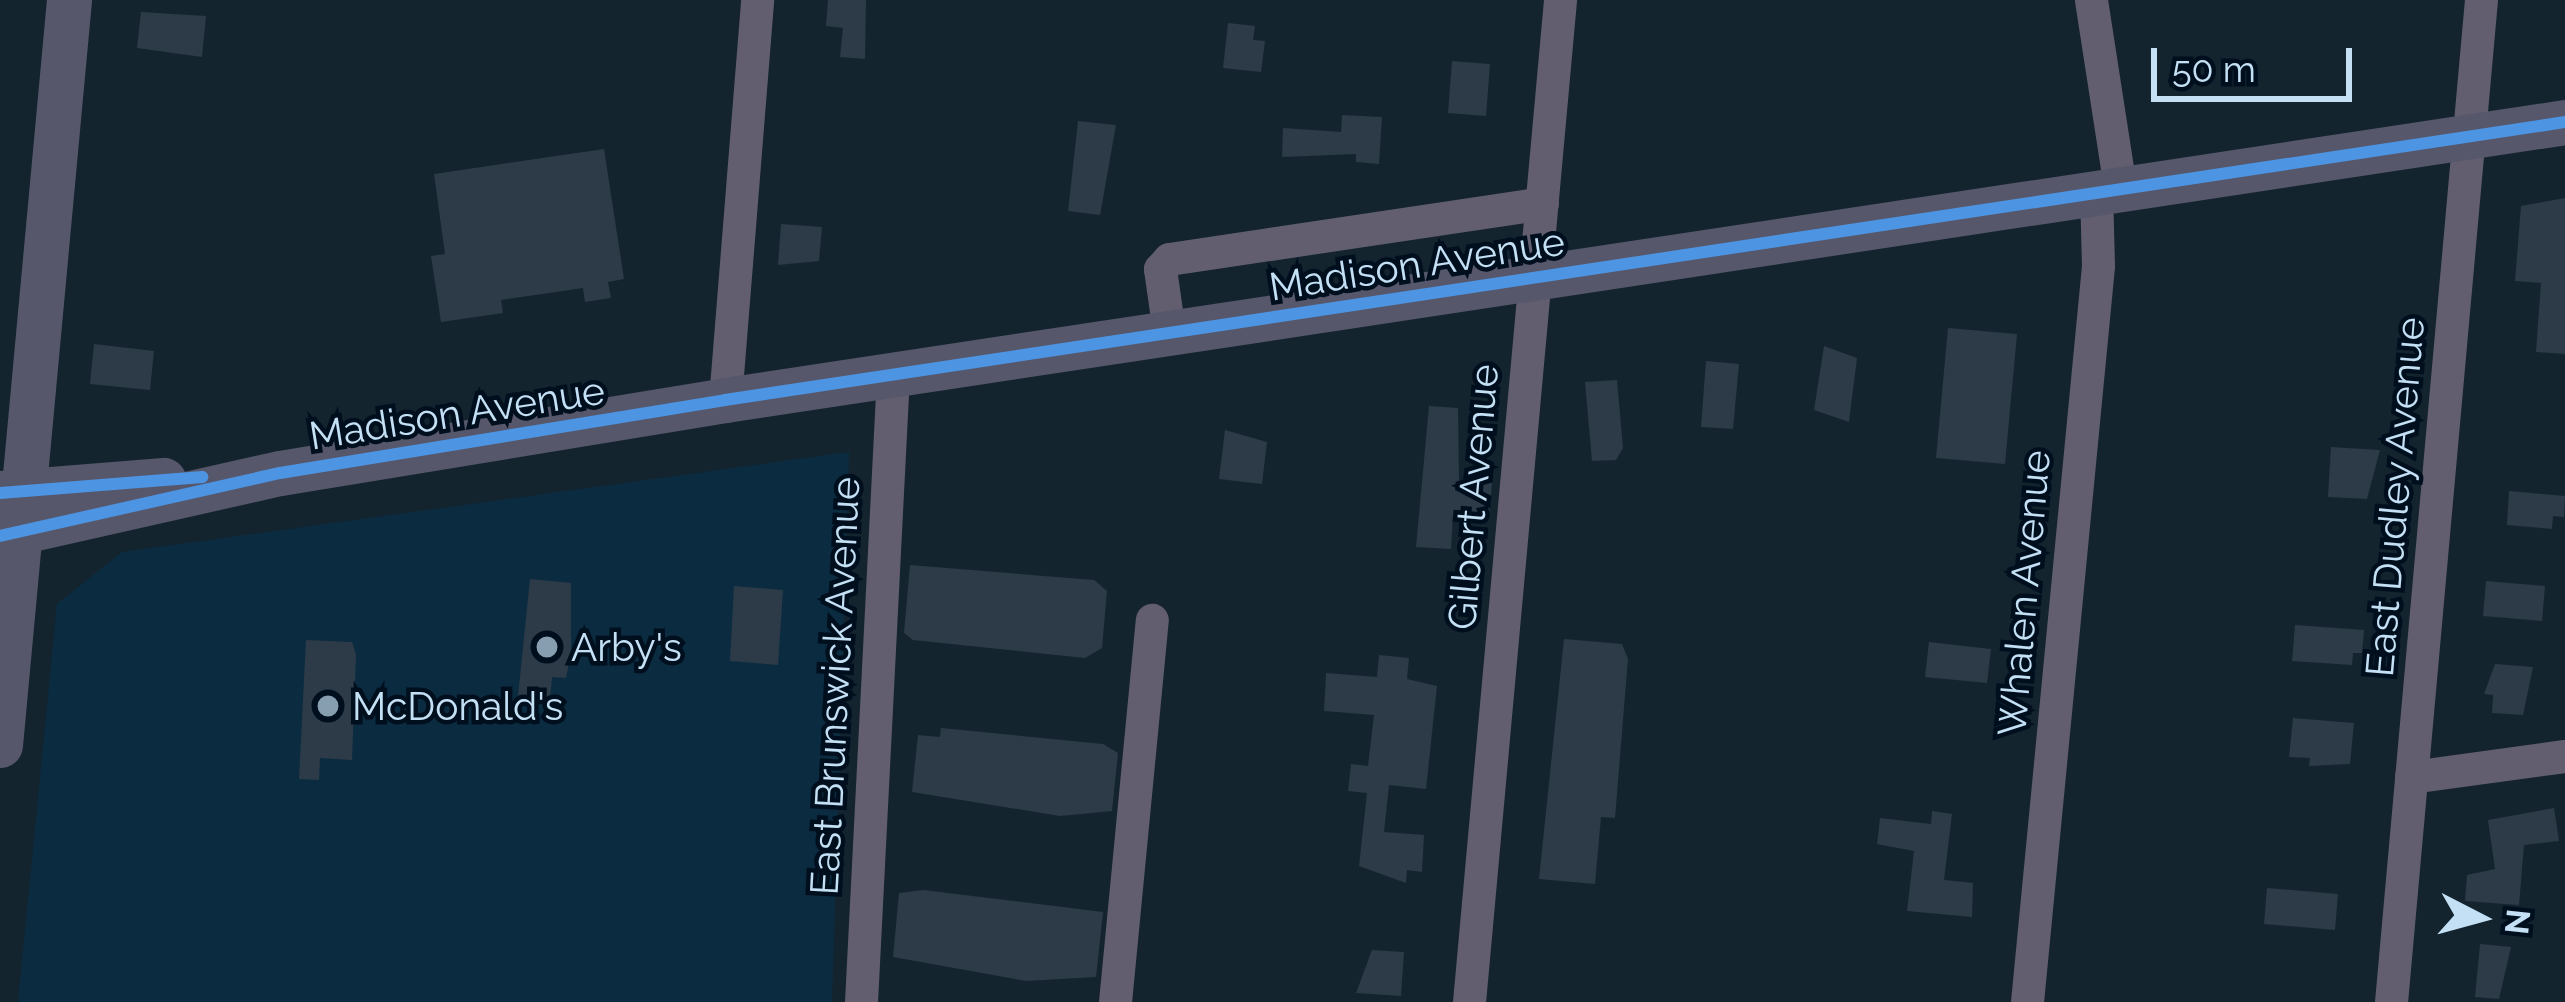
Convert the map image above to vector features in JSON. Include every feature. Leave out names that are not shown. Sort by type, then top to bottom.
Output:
[{"type":"main road","points":[[0,745],[12,490],[69,0]]},
{"type":"main road","name":"Madison Avenue","points":[[10,536],[280,473],[725,400],[2565,122]]},
{"type":"main road","name":"Madison Avenue","points":[[12,490],[280,473]]},
{"type":"street","points":[[725,400],[757,0]]},
{"type":"street","name":"Gilbert Avenue","points":[[1469,1002],[1560,0]]},
{"type":"street","name":"Whalen Avenue","points":[[2027,1002],[2108,190],[2091,0]]},
{"type":"street","name":"East Dudley Avenue","points":[[2391,1002],[2481,0]]},
{"type":"street","name":"Madison Avenue","points":[[1169,332],[1160,269],[1169,259],[1542,203]]},
{"type":"street","name":"East Brunswick Avenue","points":[[861,1002],[893,374]]},
{"type":"street","points":[[1115,1002],[1153,620]]},
{"type":"street","points":[[2411,777],[2565,756]]},
{"type":"shaded area","points":[[849,452],[832,1002],[18,1002],[57,604],[122,552]]},
{"type":"building","points":[[828,0],[866,0],[865,59],[840,57],[843,28],[826,26]]},
{"type":"building","points":[[141,12],[206,16],[202,57],[137,48]]},
{"type":"building","points":[[1228,23],[1255,26],[1253,40],[1265,41],[1261,72],[1223,68]]},
{"type":"building","points":[[1452,61],[1490,64],[1486,116],[1448,113]]},
{"type":"building","points":[[1342,115],[1382,117],[1379,164],[1356,162],[1356,154],[1282,157],[1283,128],[1341,132]]},
{"type":"building","points":[[1078,121],[1116,125],[1100,215],[1068,211]]},
{"type":"building","points":[[604,149],[624,279],[608,282],[611,298],[585,302],[583,288],[501,300],[503,313],[441,322],[431,256],[445,254],[434,174]]},
{"type":"building","points":[[2565,198],[2565,354],[2536,352],[2541,283],[2515,281],[2521,206]]},
{"type":"building","points":[[781,224],[822,227],[819,261],[778,265]]},
{"type":"building","points":[[1948,328],[2017,334],[2005,464],[1936,458]]},
{"type":"building","points":[[94,344],[154,351],[150,390],[90,384]]},
{"type":"building","points":[[1824,346],[1857,358],[1849,422],[1814,410]]},
{"type":"building","points":[[1706,361],[1739,364],[1733,429],[1701,427]]},
{"type":"building","points":[[1617,380],[1623,448],[1616,460],[1592,461],[1585,382]]},
{"type":"building","points":[[1429,406],[1458,408],[1459,480],[1492,483],[1489,518],[1453,515],[1451,549],[1416,547]]},
{"type":"building","points":[[1225,430],[1267,442],[1262,484],[1219,479]]},
{"type":"building","points":[[2331,447],[2380,450],[2367,499],[2328,497]]},
{"type":"building","points":[[2509,491],[2565,496],[2564,517],[2553,516],[2552,529],[2507,525]]},
{"type":"building","points":[[910,565],[1094,580],[1107,591],[1102,648],[1085,658],[913,640],[904,633]]},
{"type":"building","points":[[530,579],[571,583],[571,653],[566,678],[552,677],[550,699],[518,696]]},
{"type":"building","points":[[2486,581],[2545,586],[2542,621],[2483,616]]},
{"type":"building","points":[[734,586],[783,590],[778,665],[730,661]]},
{"type":"building","points":[[2295,625],[2364,630],[2362,653],[2353,653],[2352,665],[2292,661]]},
{"type":"building","points":[[1564,639],[1622,644],[1628,659],[1615,818],[1601,817],[1595,884],[1539,879]]},
{"type":"building","name":"McDonald's","points":[[306,640],[352,642],[356,655],[352,760],[320,758],[319,780],[299,779]]},
{"type":"building","points":[[1929,642],[1991,649],[1987,683],[1925,677]]},
{"type":"building","points":[[1379,655],[1409,658],[1407,679],[1437,686],[1426,789],[1389,785],[1384,832],[1424,835],[1422,872],[1407,870],[1406,883],[1359,866],[1367,793],[1348,791],[1351,764],[1368,766],[1374,715],[1324,711],[1326,673],[1377,677]]},
{"type":"building","points":[[2495,664],[2533,667],[2523,715],[2492,713],[2493,695],[2484,694]]},
{"type":"building","points":[[2293,718],[2354,723],[2350,764],[2309,766],[2310,758],[2289,757]]},
{"type":"building","points":[[941,728],[1103,744],[1118,753],[1112,811],[1060,816],[912,792],[918,735],[940,737]]},
{"type":"building","points":[[2554,808],[2559,841],[2524,845],[2519,905],[2465,901],[2467,875],[2495,869],[2488,820]]},
{"type":"building","points":[[1932,811],[1952,814],[1944,880],[1973,883],[1972,917],[1907,911],[1914,851],[1877,844],[1880,818],[1931,824]]},
{"type":"building","points":[[2267,888],[2338,894],[2335,930],[2264,924]]},
{"type":"building","points":[[923,890],[1103,912],[1096,977],[1026,981],[893,957],[899,893]]},
{"type":"building","points":[[2480,944],[2511,947],[2499,999],[2475,997]]},
{"type":"building","points":[[1372,950],[1404,952],[1401,996],[1356,993]]},
{"type":"cycle path","points":[[0,536],[280,473],[725,400],[2565,122]]},
{"type":"cycle path","points":[[0,493],[202,477]]},
{"type":"place","name":"Arby's","points":[[547,647]]},
{"type":"place","name":"McDonald's","points":[[328,706]]}]
